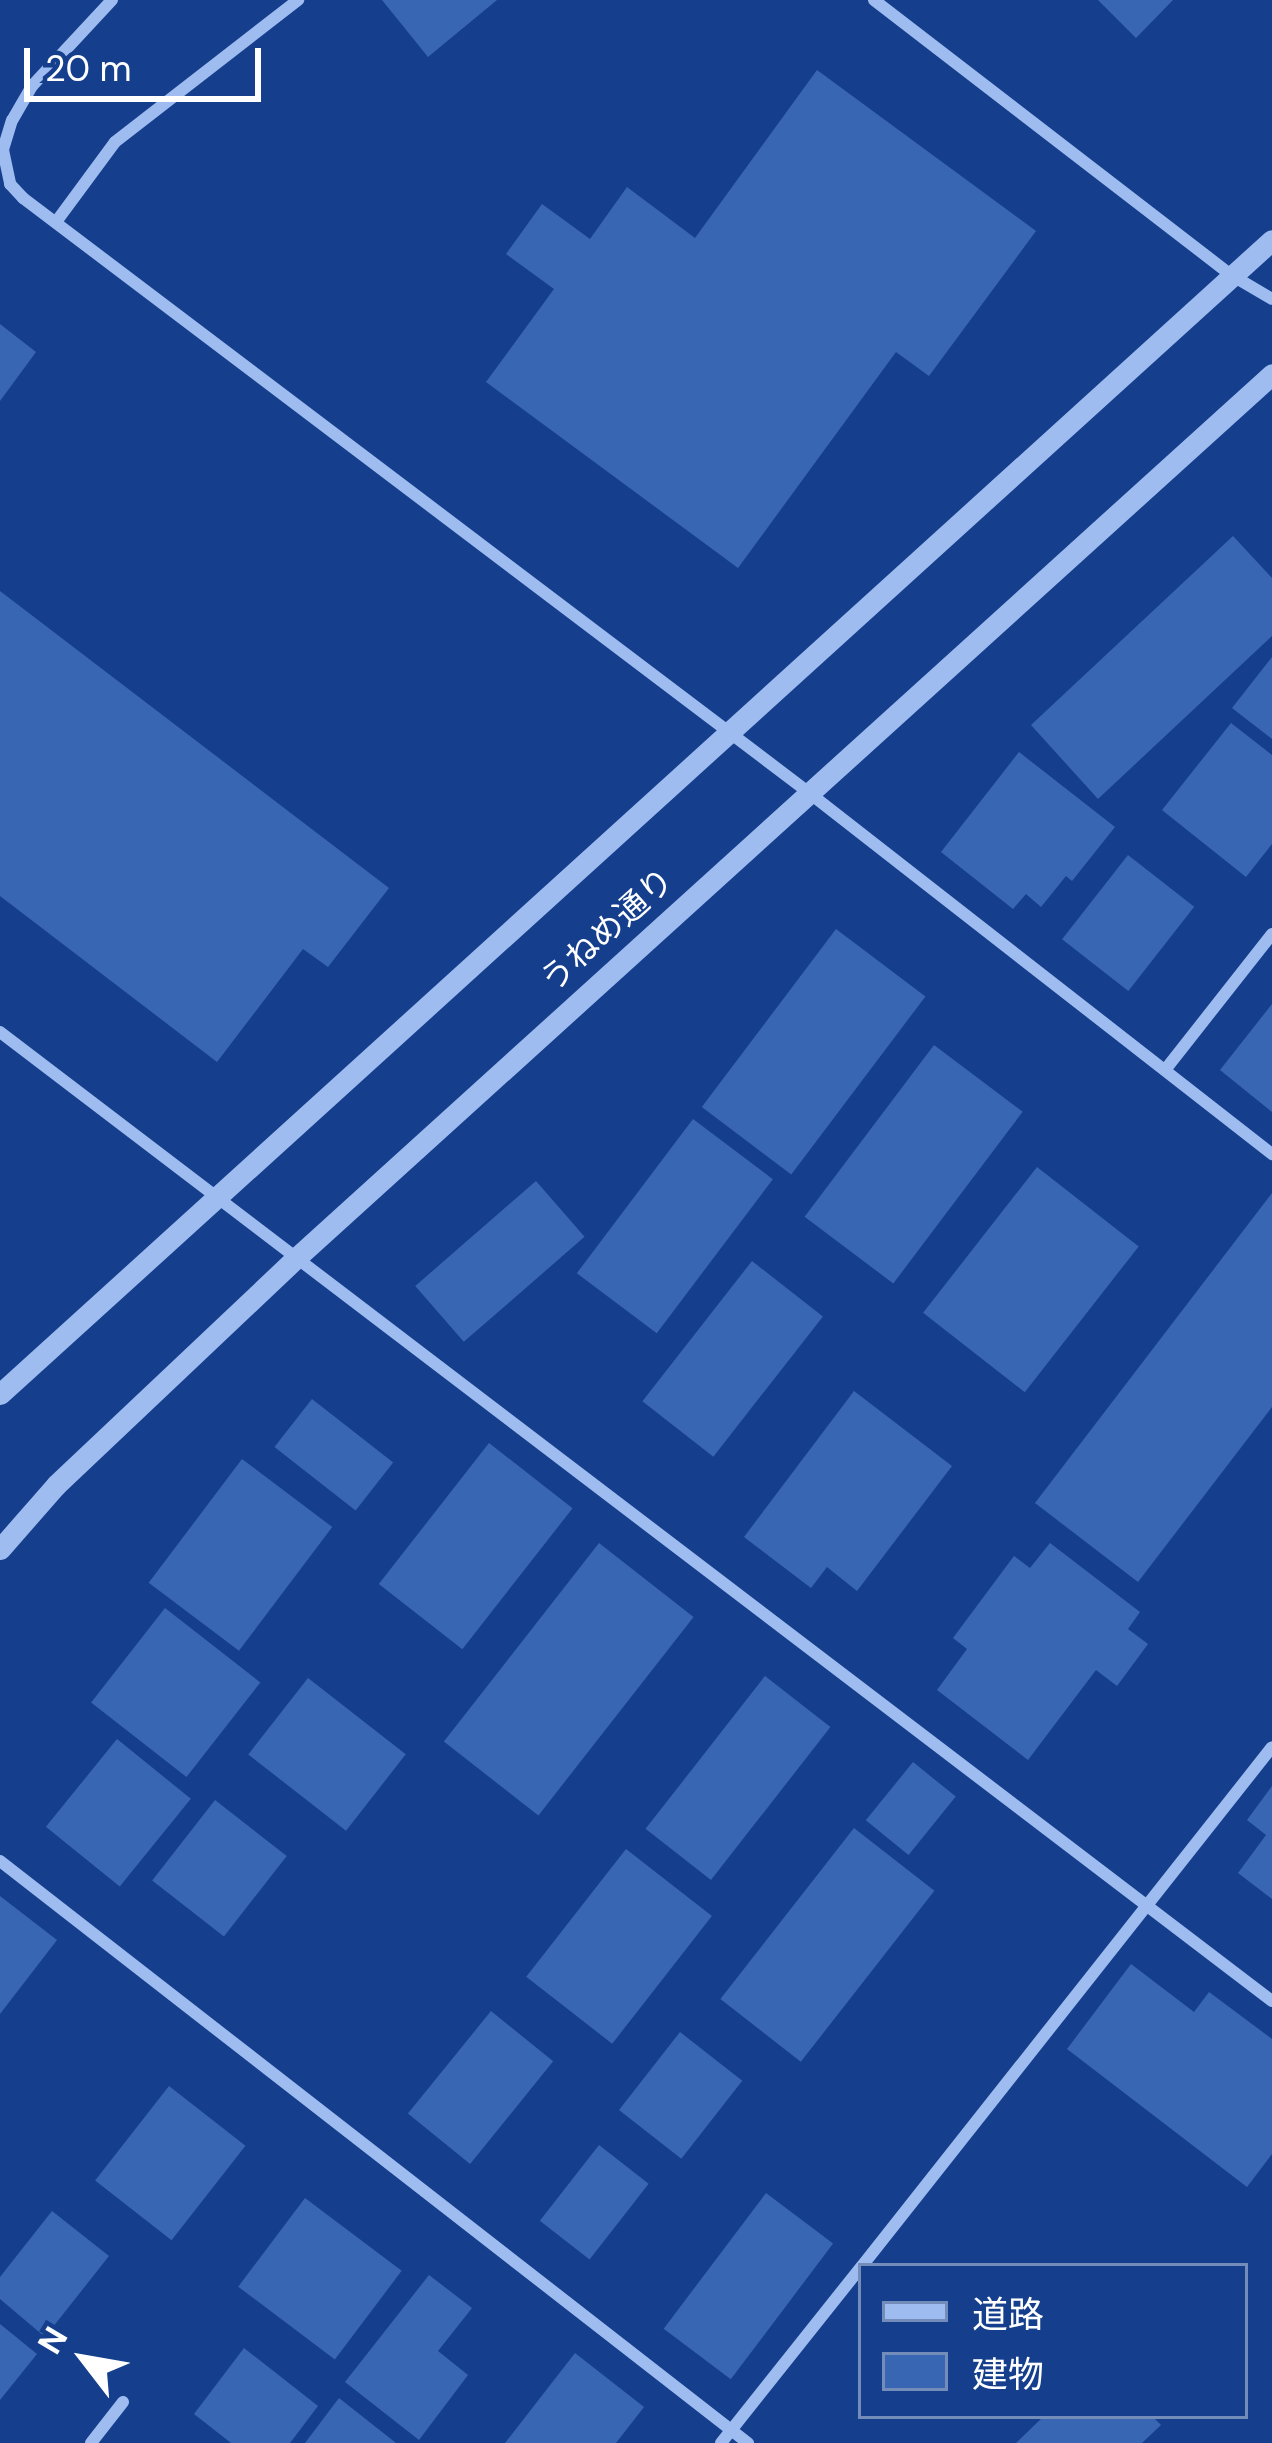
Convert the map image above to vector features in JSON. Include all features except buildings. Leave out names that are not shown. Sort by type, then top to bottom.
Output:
[{"type":"street","points":[[112,0],[32,86],[11,120],[3,151],[10,184],[808,792],[1272,1154]]},
{"type":"street","points":[[56,222],[115,142],[298,0]]},
{"type":"street","points":[[874,0],[1233,276],[1272,299]]},
{"type":"street","name":"うねめ通り","points":[[0,1394],[1272,240]]},
{"type":"street","name":"うねめ通り","points":[[0,1549],[56,1485],[295,1259],[1272,374]]},
{"type":"street","points":[[1165,1070],[1272,934]]},
{"type":"street","points":[[0,1032],[1272,2001]]},
{"type":"street","points":[[863,2263],[1272,1747]]},
{"type":"street","points":[[0,1861],[748,2443]]},
{"type":"street","points":[[722,2443],[858,2270]]},
{"type":"street","points":[[91,2443],[123,2402]]}]
